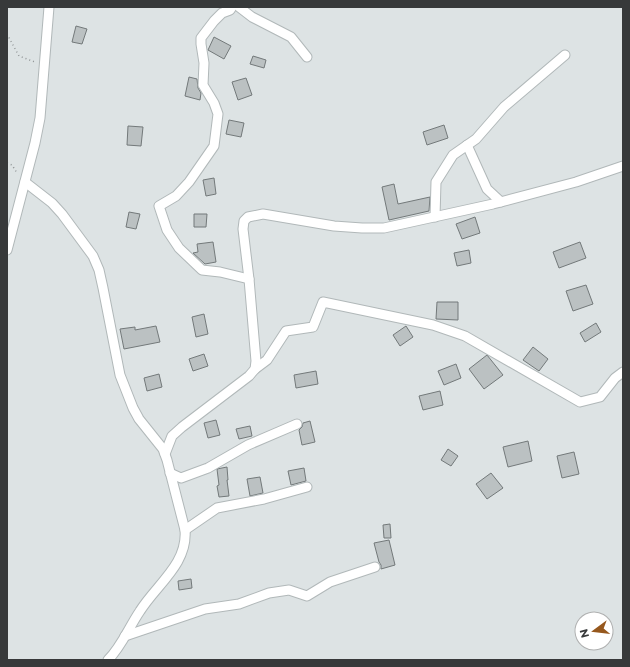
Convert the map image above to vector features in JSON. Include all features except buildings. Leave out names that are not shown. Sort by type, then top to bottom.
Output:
[{"type":"street","points":[[7,250],[40,118],[49,7]]},
{"type":"street","points":[[232,7],[230,10],[222,13],[201,38],[204,63],[203,85],[214,103],[218,114],[214,146],[189,182],[176,196],[159,206],[167,230],[179,248],[202,270],[220,272],[249,279]]},
{"type":"street","points":[[239,7],[252,17],[291,37],[307,57]]},
{"type":"street","points":[[435,217],[436,182],[453,154],[476,140],[504,107],[565,55]]},
{"type":"street","points":[[467,145],[487,189],[501,202]]},
{"type":"street","points":[[255,369],[256,361],[249,279],[243,229],[244,221],[248,217],[263,214],[309,223],[362,228],[384,228],[501,202],[576,182],[623,166]]},
{"type":"street","points":[[25,182],[52,203],[93,256],[99,270],[122,381],[139,420],[159,443],[165,454],[185,530],[186,541],[177,564],[146,602],[117,650],[108,660]]},
{"type":"street","points":[[165,454],[172,436],[249,376],[255,369],[267,360],[286,331],[313,327],[323,302],[433,324],[465,336],[580,402],[600,397],[615,378],[623,372]]},
{"type":"street","points":[[170,473],[181,478],[208,468],[248,445],[297,424]]},
{"type":"street","points":[[185,530],[217,508],[264,499],[307,487]]},
{"type":"street","points":[[125,636],[205,608],[239,604],[269,593],[289,590],[307,596],[330,582],[375,568]]},
{"type":"path","points":[[7,34],[18,56],[44,65]]},
{"type":"path","points":[[7,163],[12,165],[25,182]]}]
